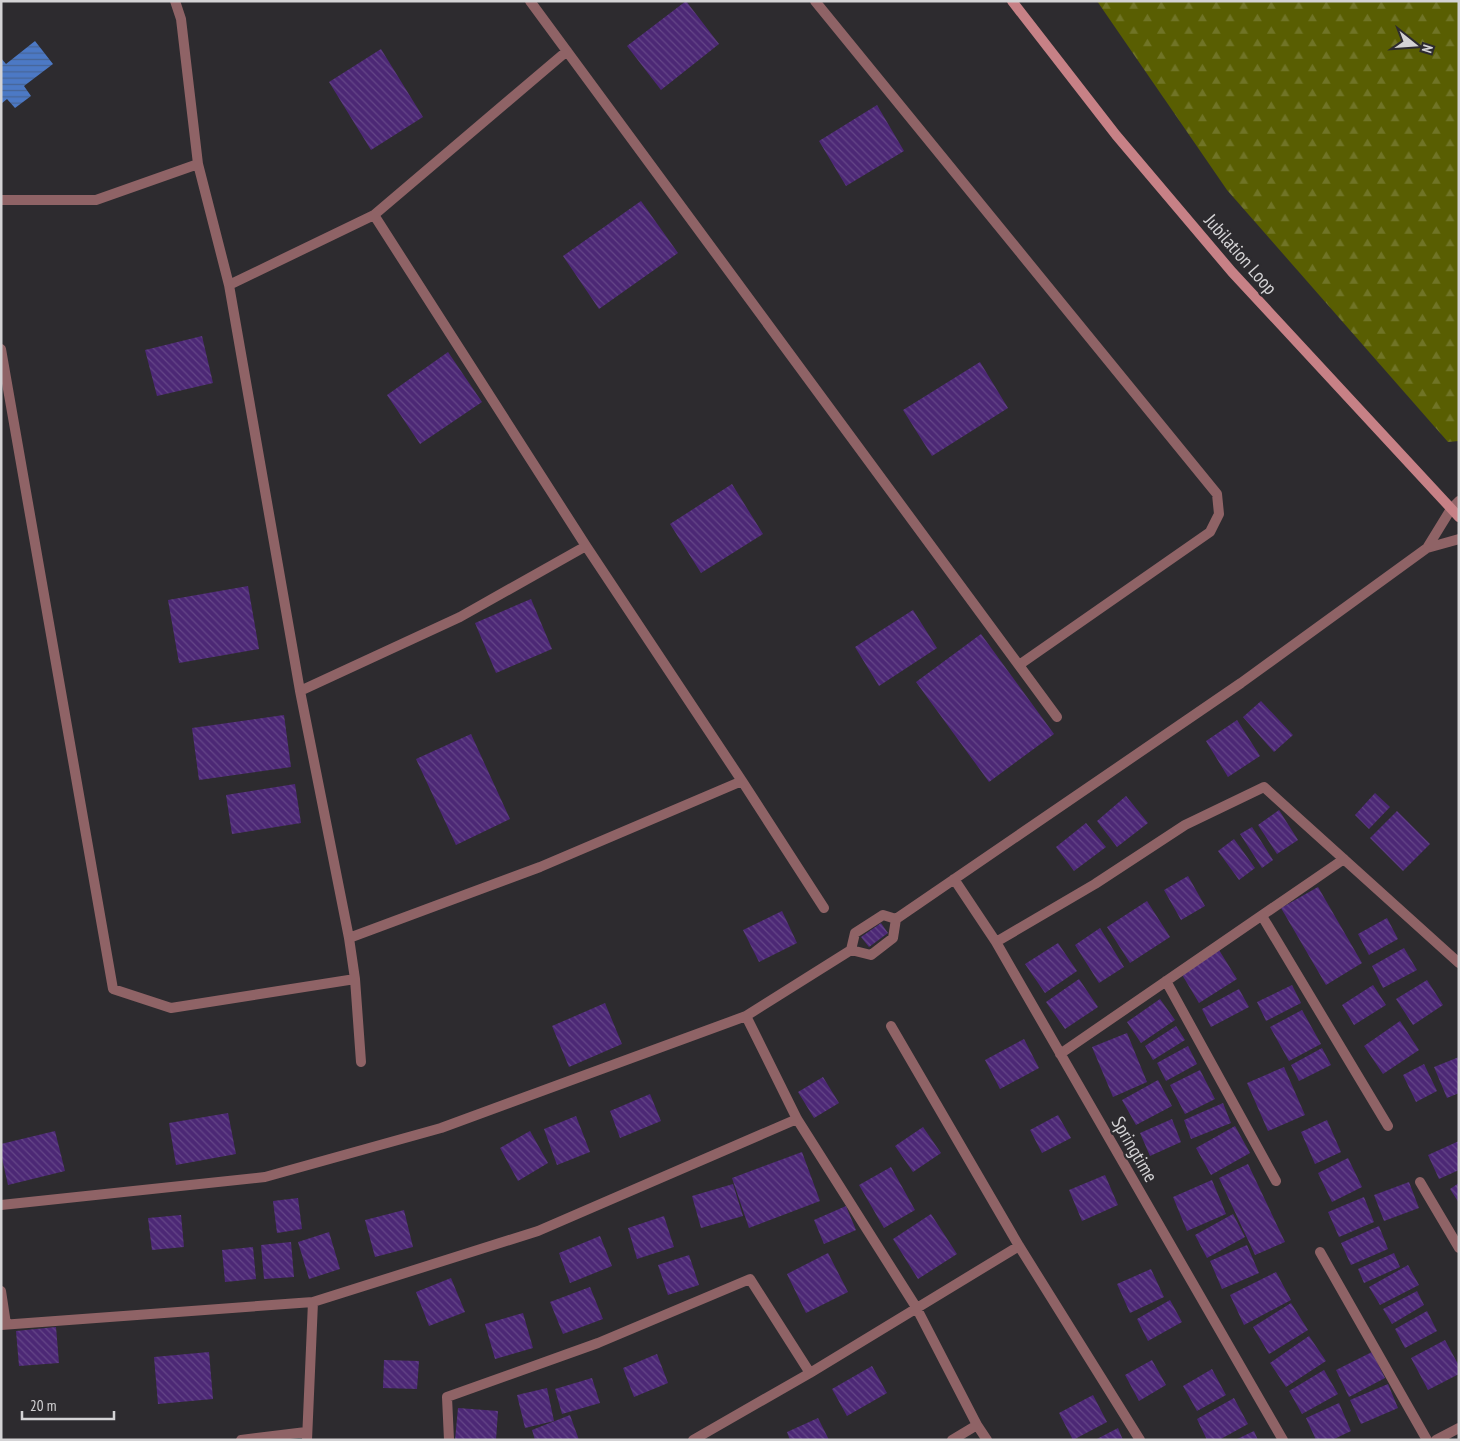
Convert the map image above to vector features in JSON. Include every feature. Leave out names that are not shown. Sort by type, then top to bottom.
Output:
[{"type":"main road","name":"Jubilation Loop","points":[[1012,1],[1116,135],[1232,272],[1459,517]]},
{"type":"street","points":[[175,1],[181,19],[198,164],[229,285],[300,691],[349,938],[355,979],[361,1062]]},
{"type":"street","points":[[530,1],[1057,717]]},
{"type":"street","points":[[815,1],[1217,494],[1219,514],[1210,532],[1019,665]]},
{"type":"street","points":[[229,285],[374,215],[567,51]]},
{"type":"street","points":[[1,200],[96,200],[198,164]]},
{"type":"street","points":[[374,215],[586,546],[824,908]]},
{"type":"street","points":[[1,350],[113,989],[171,1008],[355,979]]},
{"type":"street","points":[[1427,548],[1451,509],[1459,501]]},
{"type":"street","points":[[1,1205],[265,1177],[441,1128],[746,1016],[852,950],[871,955],[894,938],[896,919],[1241,683],[1427,548],[1459,539]]},
{"type":"street","points":[[300,691],[460,618],[586,546]]},
{"type":"street","points":[[349,938],[540,867],[742,781]]},
{"type":"street","points":[[996,942],[1095,884],[1185,825],[1264,787],[1459,963]]},
{"type":"street","points":[[1060,1054],[1344,859]]},
{"type":"street","name":"Springtime","points":[[954,879],[996,942],[1283,1440]]},
{"type":"street","points":[[852,950],[855,933],[883,915],[896,919]]},
{"type":"street","points":[[1262,916],[1388,1126]]},
{"type":"street","points":[[1166,982],[1276,1181]]},
{"type":"street","points":[[746,1016],[797,1119],[916,1307],[977,1425],[987,1440]]},
{"type":"street","points":[[891,1026],[1019,1246],[1140,1440]]},
{"type":"street","points":[[1,1291],[4,1324],[313,1302],[538,1231],[797,1119]]},
{"type":"street","points":[[1420,1182],[1459,1248]]},
{"type":"street","points":[[694,1440],[810,1373],[1019,1246]]},
{"type":"street","points":[[1320,1252],[1427,1440]]},
{"type":"street","points":[[449,1440],[447,1397],[598,1343],[750,1279],[810,1373]]},
{"type":"street","points":[[241,1440],[306,1436],[313,1302]]},
{"type":"street","points":[[952,1440],[977,1425]]},
{"type":"street","points":[[1436,1440],[1459,1428]]},
{"type":"green space","points":[[1097,1],[1459,1],[1459,441],[1448,442],[1227,190]]},
{"type":"water","points":[[35,41],[53,64],[24,86],[31,96],[15,108],[7,99],[1,104],[1,58],[6,64]]},
{"type":"building","points":[[686,1],[719,44],[661,90],[627,46]]},
{"type":"building","points":[[381,49],[423,117],[371,150],[329,82]]},
{"type":"building","points":[[877,105],[904,151],[846,186],[819,141]]},
{"type":"building","points":[[641,201],[678,253],[599,309],[563,256]]},
{"type":"building","points":[[202,336],[213,383],[157,396],[145,350]]},
{"type":"building","points":[[448,352],[482,402],[420,444],[387,395]]},
{"type":"building","points":[[980,362],[1008,408],[932,456],[903,410]]},
{"type":"building","points":[[732,484],[763,534],[701,573],[670,524]]},
{"type":"building","points":[[248,586],[259,649],[179,663],[168,600]]},
{"type":"building","points":[[531,599],[552,649],[496,673],[475,623]]},
{"type":"building","points":[[913,610],[937,648],[879,686],[855,647]]},
{"type":"building","points":[[981,634],[1054,734],[989,782],[916,682]]},
{"type":"building","points":[[1261,701],[1293,735],[1274,752],[1243,717]]},
{"type":"building","points":[[284,715],[291,767],[199,780],[192,728]]},
{"type":"building","points":[[1237,720],[1260,756],[1228,777],[1206,741]]},
{"type":"building","points":[[471,734],[510,819],[456,845],[416,759]]},
{"type":"building","points":[[295,784],[301,823],[232,834],[226,795]]},
{"type":"building","points":[[1375,793],[1390,807],[1369,829],[1355,815]]},
{"type":"building","points":[[1126,796],[1148,823],[1117,847],[1097,821]]},
{"type":"building","points":[[1279,810],[1298,840],[1277,854],[1258,825]]},
{"type":"building","points":[[1397,811],[1430,844],[1403,871],[1370,838]]},
{"type":"building","points":[[1086,823],[1106,847],[1074,871],[1056,847]]},
{"type":"building","points":[[1252,827],[1273,860],[1262,868],[1240,834]]},
{"type":"building","points":[[1234,839],[1255,868],[1239,880],[1218,851]]},
{"type":"building","points":[[1188,876],[1205,906],[1181,920],[1164,890]]},
{"type":"building","points":[[1318,887],[1362,963],[1326,985],[1281,908]]},
{"type":"building","points":[[1147,901],[1170,937],[1130,963],[1107,927]]},
{"type":"building","points":[[782,911],[797,943],[759,962],[743,930]]},
{"type":"building","points":[[1387,918],[1398,939],[1369,955],[1358,934]]},
{"type":"building","points":[[881,923],[888,933],[869,947],[861,937]]},
{"type":"building","points":[[1100,928],[1124,967],[1099,983],[1075,945]]},
{"type":"building","points":[[1058,943],[1077,971],[1045,993],[1025,964]]},
{"type":"building","points":[[1404,948],[1417,970],[1383,988],[1372,966]]},
{"type":"building","points":[[1219,950],[1237,979],[1199,1003],[1181,973]]},
{"type":"building","points":[[1079,979],[1098,1007],[1065,1029],[1046,1002]]},
{"type":"building","points":[[1427,980],[1443,1005],[1413,1025],[1396,999]]},
{"type":"building","points":[[1292,985],[1301,1003],[1266,1021],[1257,1002]]},
{"type":"building","points":[[1373,985],[1386,1005],[1354,1025],[1342,1005]]},
{"type":"building","points":[[1239,989],[1249,1007],[1211,1027],[1202,1009]]},
{"type":"building","points":[[1160,999],[1175,1020],[1141,1043],[1127,1022]]},
{"type":"building","points":[[605,1003],[622,1044],[569,1067],[552,1026]]},
{"type":"building","points":[[1302,1010],[1321,1044],[1289,1061],[1270,1027]]},
{"type":"building","points":[[1400,1021],[1419,1050],[1383,1074],[1364,1046]]},
{"type":"building","points":[[1176,1026],[1185,1040],[1153,1060],[1145,1046]]},
{"type":"building","points":[[1127,1033],[1147,1082],[1113,1097],[1092,1047]]},
{"type":"building","points":[[1024,1039],[1039,1068],[1000,1089],[985,1060]]},
{"type":"building","points":[[1188,1046],[1197,1064],[1166,1081],[1157,1063]]},
{"type":"building","points":[[1322,1048],[1331,1065],[1299,1081],[1291,1065]]},
{"type":"building","points":[[1459,1057],[1459,1093],[1447,1098],[1434,1067]]},
{"type":"building","points":[[1424,1064],[1437,1091],[1416,1102],[1403,1075]]},
{"type":"building","points":[[1284,1067],[1305,1115],[1268,1131],[1247,1083]]},
{"type":"building","points":[[1200,1070],[1215,1099],[1185,1114],[1170,1085]]},
{"type":"building","points":[[823,1077],[839,1103],[814,1118],[798,1092]]},
{"type":"building","points":[[1158,1080],[1172,1106],[1136,1125],[1122,1100]]},
{"type":"building","points":[[650,1094],[661,1121],[620,1138],[610,1111]]},
{"type":"building","points":[[1223,1103],[1231,1123],[1191,1139],[1184,1120]]},
{"type":"building","points":[[228,1113],[236,1154],[176,1165],[169,1123]]},
{"type":"building","points":[[1058,1115],[1071,1138],[1042,1153],[1030,1130]]},
{"type":"building","points":[[576,1116],[590,1152],[557,1165],[544,1129]]},
{"type":"building","points":[[1172,1119],[1181,1142],[1150,1156],[1140,1133]]},
{"type":"building","points":[[1327,1120],[1341,1152],[1315,1164],[1301,1132]]},
{"type":"building","points":[[1235,1126],[1250,1153],[1211,1175],[1196,1148]]},
{"type":"building","points":[[923,1127],[941,1153],[913,1172],[895,1146]]},
{"type":"building","points":[[55,1131],[65,1171],[8,1185],[1,1154],[1,1144]]},
{"type":"building","points":[[530,1131],[548,1163],[518,1181],[500,1148]]},
{"type":"building","points":[[1459,1141],[1459,1170],[1439,1179],[1428,1155]]},
{"type":"building","points":[[802,1152],[820,1201],[749,1228],[732,1178]]},
{"type":"building","points":[[1348,1158],[1362,1187],[1332,1202],[1318,1173]]},
{"type":"building","points":[[1248,1164],[1285,1242],[1255,1255],[1219,1178]]},
{"type":"building","points":[[891,1167],[915,1210],[884,1228],[859,1185]]},
{"type":"building","points":[[1105,1175],[1118,1205],[1082,1221],[1069,1190]]},
{"type":"building","points":[[1212,1180],[1226,1214],[1187,1231],[1173,1197]]},
{"type":"building","points":[[1409,1182],[1419,1208],[1384,1221],[1374,1195]]},
{"type":"building","points":[[1459,1183],[1459,1203],[1450,1189]]},
{"type":"building","points":[[733,1184],[743,1216],[701,1228],[692,1196]]},
{"type":"building","points":[[1364,1197],[1374,1222],[1339,1237],[1328,1212]]},
{"type":"building","points":[[298,1198],[302,1229],[277,1233],[273,1201]]},
{"type":"building","points":[[846,1206],[856,1230],[824,1244],[814,1220]]},
{"type":"building","points":[[404,1210],[413,1247],[375,1257],[365,1220]]},
{"type":"building","points":[[931,1214],[957,1254],[918,1279],[893,1239]]},
{"type":"building","points":[[1233,1214],[1245,1237],[1207,1258],[1195,1235]]},
{"type":"building","points":[[181,1215],[184,1247],[152,1250],[148,1218]]},
{"type":"building","points":[[664,1216],[674,1247],[637,1259],[628,1228]]},
{"type":"building","points":[[1379,1226],[1388,1249],[1351,1265],[1341,1243]]},
{"type":"building","points":[[329,1232],[340,1269],[309,1279],[298,1242]]},
{"type":"building","points":[[600,1236],[612,1266],[570,1283],[559,1253]]},
{"type":"building","points":[[291,1242],[294,1277],[264,1279],[261,1245]]},
{"type":"building","points":[[1247,1245],[1259,1273],[1222,1289],[1210,1261]]},
{"type":"building","points":[[253,1247],[256,1279],[225,1282],[222,1250]]},
{"type":"building","points":[[828,1253],[848,1292],[806,1313],[787,1274]]},
{"type":"building","points":[[1394,1253],[1400,1267],[1364,1283],[1358,1269]]},
{"type":"building","points":[[689,1255],[699,1285],[668,1295],[658,1265]]},
{"type":"building","points":[[1408,1265],[1419,1285],[1380,1305],[1369,1287]]},
{"type":"building","points":[[1151,1269],[1164,1297],[1130,1313],[1117,1284]]},
{"type":"building","points":[[1276,1272],[1291,1300],[1244,1325],[1230,1295]]},
{"type":"building","points":[[451,1278],[465,1312],[429,1326],[416,1292]]},
{"type":"building","points":[[590,1287],[603,1319],[563,1334],[550,1302]]},
{"type":"building","points":[[1417,1291],[1424,1305],[1392,1324],[1383,1309]]},
{"type":"building","points":[[1170,1300],[1182,1322],[1148,1341],[1137,1319]]},
{"type":"building","points":[[1291,1303],[1308,1330],[1269,1354],[1253,1327]]},
{"type":"building","points":[[1427,1311],[1437,1331],[1405,1348],[1395,1329]]},
{"type":"building","points":[[523,1313],[533,1348],[495,1359],[485,1324]]},
{"type":"building","points":[[56,1327],[59,1363],[19,1366],[16,1331]]},
{"type":"building","points":[[1309,1336],[1326,1361],[1286,1387],[1270,1363]]},
{"type":"building","points":[[1445,1340],[1459,1366],[1459,1374],[1428,1390],[1411,1358]]},
{"type":"building","points":[[209,1352],[213,1399],[158,1404],[154,1357]]},
{"type":"building","points":[[1372,1352],[1385,1378],[1349,1397],[1336,1370]]},
{"type":"building","points":[[657,1354],[668,1383],[634,1397],[623,1368]]},
{"type":"building","points":[[384,1360],[419,1361],[417,1389],[383,1388]]},
{"type":"building","points":[[1152,1360],[1166,1385],[1139,1401],[1125,1375]]},
{"type":"building","points":[[872,1366],[887,1393],[847,1416],[832,1389]]},
{"type":"building","points":[[1212,1369],[1226,1395],[1197,1411],[1183,1386]]},
{"type":"building","points":[[1324,1370],[1338,1394],[1302,1414],[1289,1391]]},
{"type":"building","points":[[592,1378],[600,1403],[562,1414],[555,1389]]},
{"type":"building","points":[[1388,1384],[1398,1408],[1361,1424],[1350,1400]]},
{"type":"building","points":[[547,1388],[554,1421],[525,1428],[517,1395]]},
{"type":"building","points":[[1093,1395],[1107,1422],[1073,1440],[1059,1413]]},
{"type":"building","points":[[1234,1398],[1248,1424],[1219,1440],[1207,1440],[1197,1419]]},
{"type":"building","points":[[1339,1403],[1351,1431],[1332,1440],[1316,1440],[1306,1418]]},
{"type":"building","points":[[458,1408],[498,1411],[496,1440],[455,1440]]},
{"type":"building","points":[[570,1415],[579,1440],[535,1440],[532,1430]]},
{"type":"building","points":[[818,1418],[829,1440],[790,1440],[787,1432]]},
{"type":"building","points":[[1118,1428],[1123,1440],[1095,1440]]},
{"type":"building","points":[[1254,1431],[1258,1440],[1235,1440]]}]
